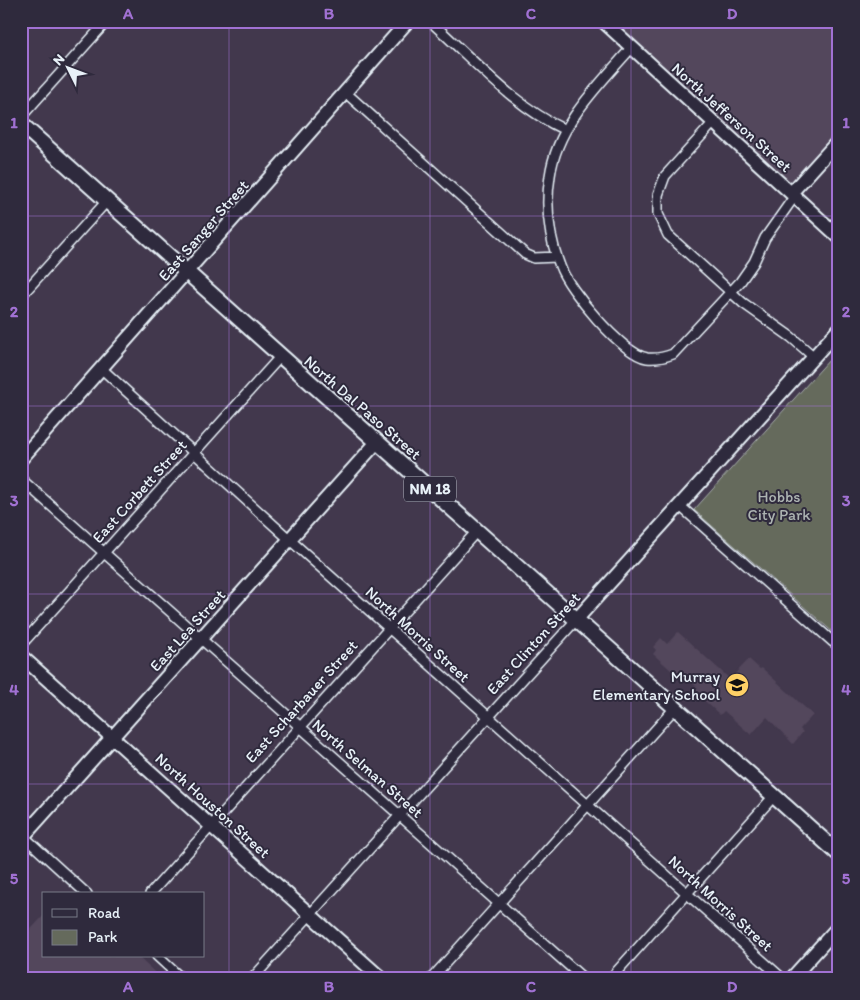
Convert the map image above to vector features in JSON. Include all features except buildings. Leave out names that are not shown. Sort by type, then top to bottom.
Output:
[{"type":"main road","name":"North Dal Paso Street","points":[[22,126],[839,854]]},
{"type":"street","points":[[22,126],[106,21]]},
{"type":"street","name":"East Sanger Street","points":[[21,459],[408,21]]},
{"type":"street","points":[[430,21],[523,105],[542,119],[565,130]]},
{"type":"street","name":"North Jefferson Street","points":[[603,21],[839,237]]},
{"type":"street","points":[[632,47],[590,95],[565,130],[550,176],[548,211],[557,257],[574,292],[594,316],[633,351],[646,358],[664,357],[673,354],[731,292],[754,262],[765,238],[793,195],[839,140]]},
{"type":"street","points":[[345,92],[525,254],[539,258],[557,257]]},
{"type":"street","points":[[714,122],[665,176],[658,196],[658,214],[668,235],[731,292],[791,337],[814,357]]},
{"type":"street","points":[[21,296],[107,201]]},
{"type":"street","name":"East Clinton Street","points":[[252,979],[839,329]]},
{"type":"street","name":"East Corbett Street","points":[[21,644],[280,357]]},
{"type":"street","name":"North Morris Street","points":[[102,369],[290,540],[782,979]]},
{"type":"street","name":"East Lea Street","points":[[22,837],[113,738],[200,638],[377,442]]},
{"type":"street","name":"North Selman Street","points":[[21,479],[398,816],[584,979]]},
{"type":"street","points":[[679,505],[833,642],[839,636]]},
{"type":"street","name":"East Scharbauer Street","points":[[152,892],[477,531]]},
{"type":"street","name":"North Houston Street","points":[[21,656],[382,979]]},
{"type":"street","points":[[431,979],[675,708]]},
{"type":"street","points":[[610,979],[774,796]]},
{"type":"street","points":[[22,837],[84,892]]},
{"type":"street","points":[[791,979],[839,926]]},
{"type":"street","points":[[159,958],[182,979]]},
{"type":"shaded area","points":[[602,21],[839,21],[839,140],[792,192]]},
{"type":"shaded area","name":"Murray Elementary School","points":[[678,632],[730,679],[749,659],[760,669],[762,668],[813,715],[800,729],[803,732],[793,744],[767,717],[751,735],[724,711],[720,715],[695,692],[698,688],[687,678],[683,681],[653,654],[656,650],[653,647],[661,638],[667,644]]},
{"type":"shaded area","points":[[42,917],[42,958],[139,958],[162,979],[21,979],[21,940]]},
{"type":"green space","name":"Hobbs City Park","points":[[839,349],[839,633],[836,635],[694,510]]},
{"type":"place","name":"Murray Elementary School","points":[[737,685]]}]
